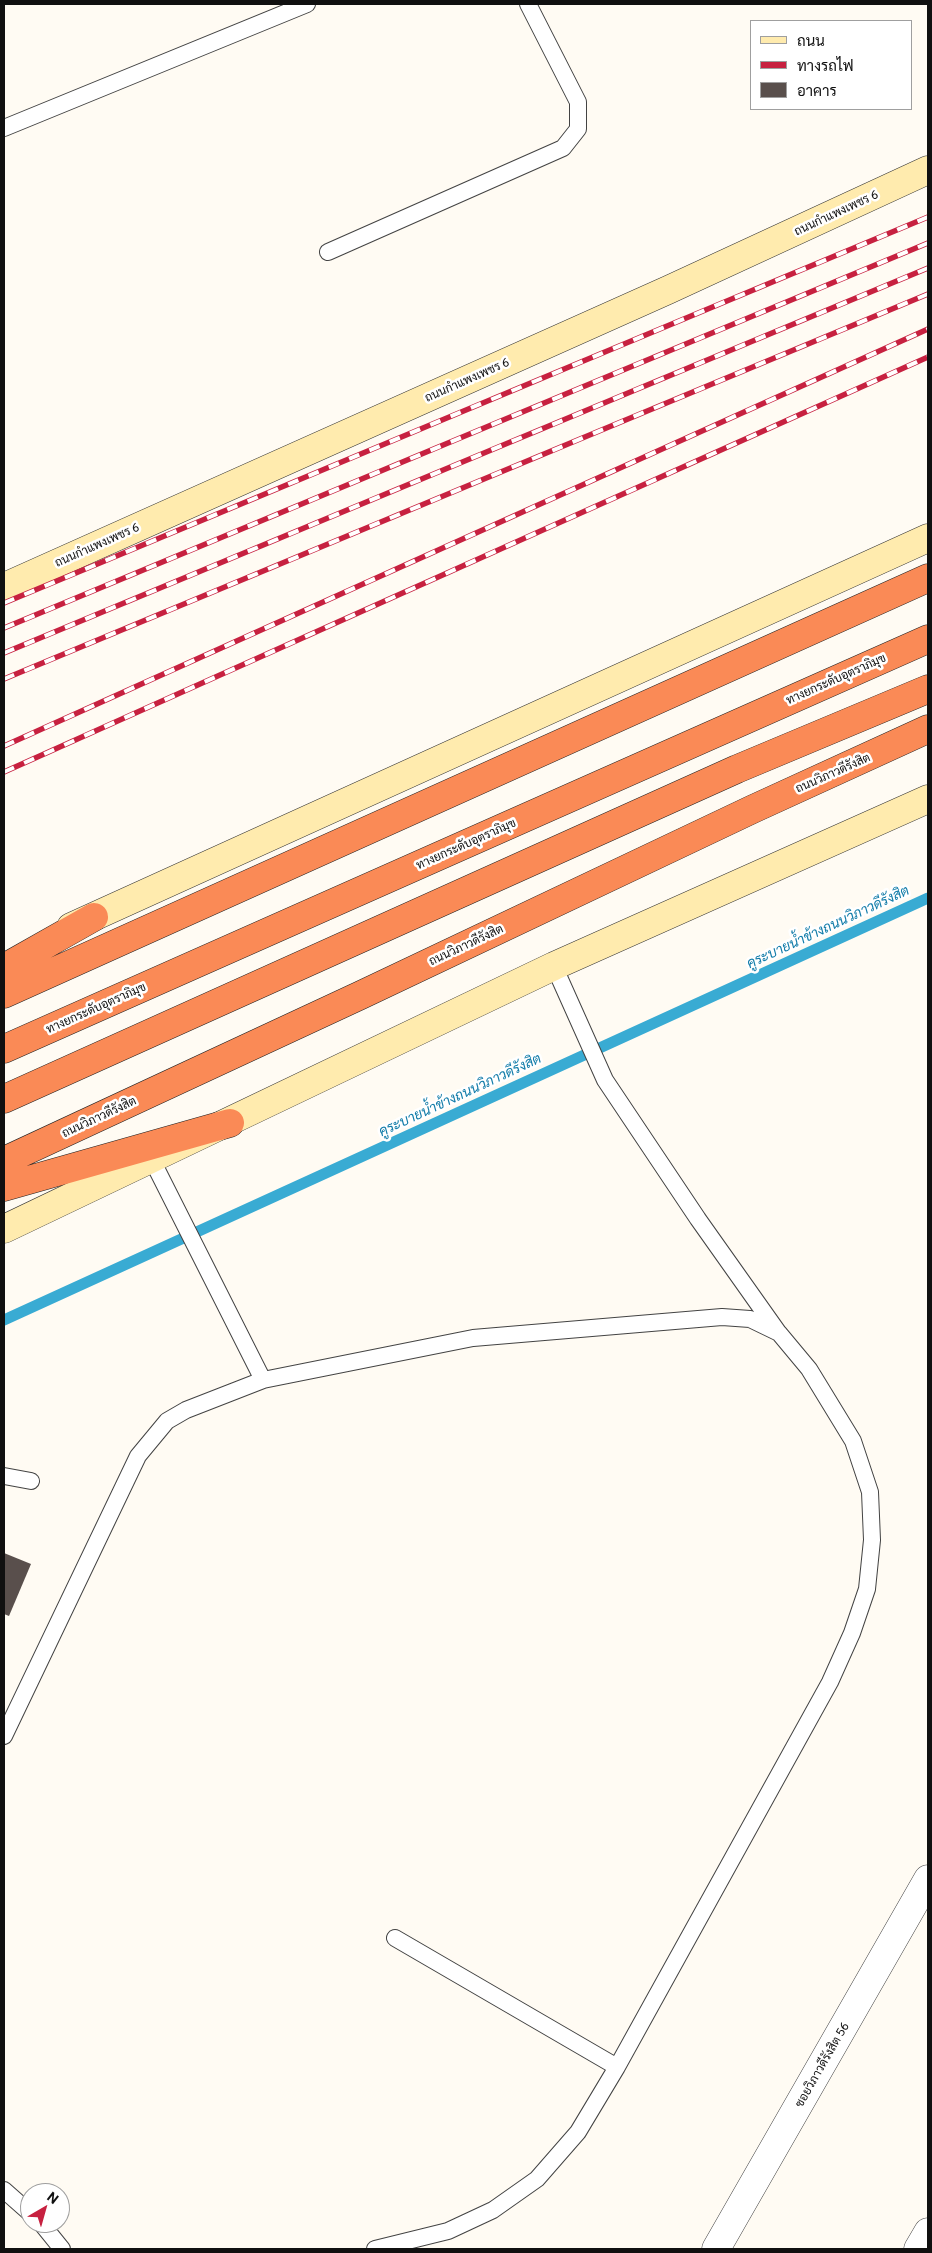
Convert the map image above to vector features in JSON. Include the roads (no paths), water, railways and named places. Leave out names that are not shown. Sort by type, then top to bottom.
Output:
[{"type":"highway","points":[[4,994],[928,578]]},
{"type":"highway","name":"ทางยกระดับอุตราภิมุข","points":[[4,1049],[928,638]]},
{"type":"highway","points":[[4,1099],[737,769],[928,689]]},
{"type":"highway","name":"ถนนวิภาวดีรังสิต","points":[[4,1161],[370,991],[752,809],[928,730]]},
{"type":"highway","points":[[4,968],[94,917]]},
{"type":"highway","points":[[4,1187],[230,1122]]},
{"type":"main road","name":"ถนนกำแพงเพชร 6","points":[[4,587],[668,290],[928,170]]},
{"type":"main road","points":[[4,957],[928,538]]},
{"type":"main road","points":[[4,1229],[554,966],[928,800]]},
{"type":"street","name":"ซอยวิภาวดีรังสิต 56","points":[[716,2249],[928,1879]]},
{"type":"street","points":[[918,2249],[928,2232]]},
{"type":"lane","points":[[4,128],[306,4]]},
{"type":"lane","points":[[328,252],[563,148],[578,129],[578,102],[528,4]]},
{"type":"lane","points":[[375,2249],[448,2232],[493,2210],[537,2179],[578,2132],[617,2067],[830,1682],[852,1633],[866,1589],[872,1540],[870,1492],[853,1441],[809,1369],[779,1334],[698,1219],[605,1080],[554,966]]},
{"type":"lane","points":[[151,1158],[263,1380]]},
{"type":"lane","points":[[4,1736],[138,1456],[167,1421],[186,1410],[263,1380],[473,1338],[722,1317],[750,1319],[779,1334]]},
{"type":"lane","points":[[4,1476],[31,1481]]},
{"type":"lane","points":[[394,1938],[617,2067]]},
{"type":"lane","points":[[4,2190],[20,2204]]},
{"type":"lane","points":[[49,2233],[62,2249]]},
{"type":"waterway","name":"คูระบายน้ำข้างถนนวิภาวดีรังสิต","points":[[4,1320],[928,898]]},
{"type":"railway","points":[[4,603],[928,217]]},
{"type":"railway","points":[[4,628],[928,243]]},
{"type":"railway","points":[[4,653],[928,268]]},
{"type":"railway","points":[[4,679],[928,294]]},
{"type":"railway","points":[[4,746],[928,329]]},
{"type":"railway","points":[[4,772],[928,357]]}]
